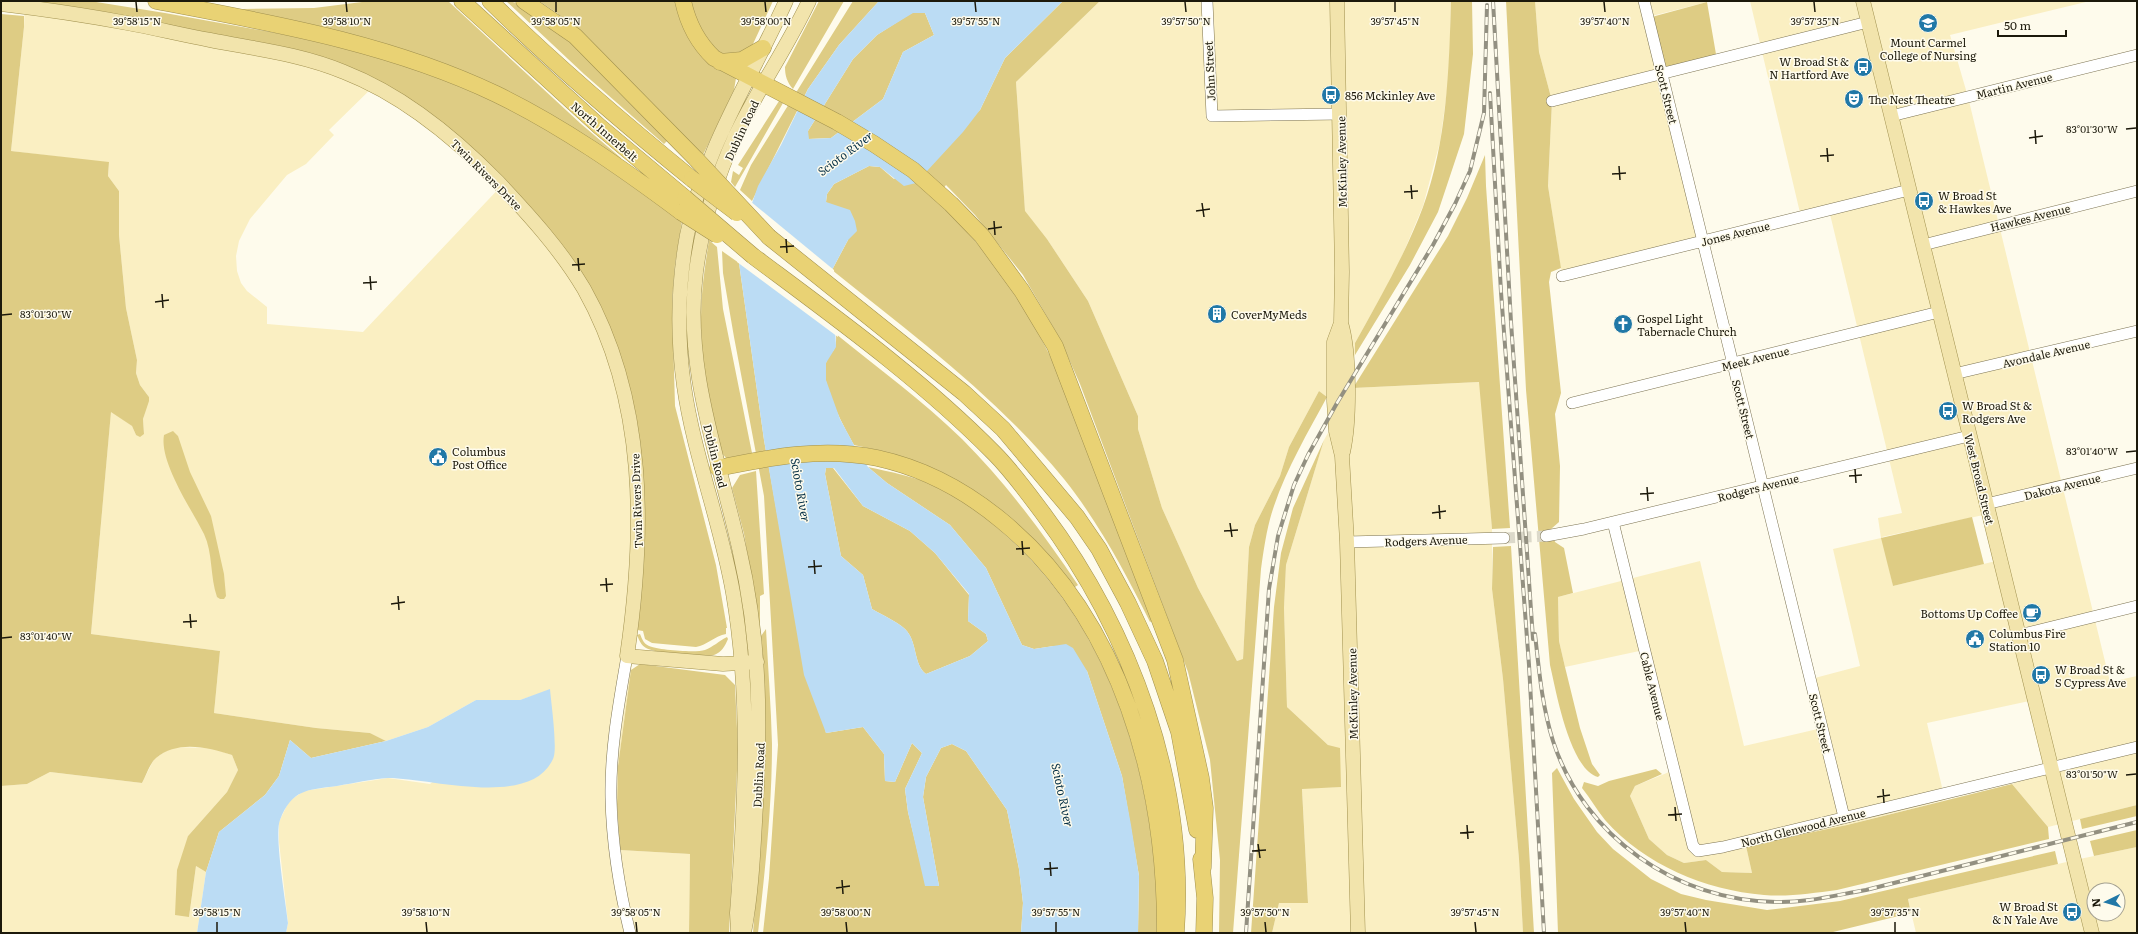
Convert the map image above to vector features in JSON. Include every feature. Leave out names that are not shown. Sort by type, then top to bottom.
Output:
[{"type":"highway","points":[[156,1],[312,32],[357,44],[411,60],[495,94],[561,128],[683,205],[698,224],[753,256],[873,346],[947,407],[995,455],[1055,529],[1082,569],[1112,624],[1145,704],[1164,775],[1176,857],[1176,933]]},
{"type":"highway","name":"North Innerbelt","points":[[462,1],[683,205]]},
{"type":"highway","name":"North Innerbelt","points":[[490,1],[627,126],[692,179],[769,237]]},
{"type":"highway","points":[[524,1],[575,36],[697,160],[769,237],[964,393],[1003,429],[1045,478],[1099,549],[1128,603],[1155,661],[1168,696],[1186,764],[1202,868]]},
{"type":"highway","points":[[682,1],[693,32],[704,48],[720,62],[837,122],[874,144],[913,170],[951,204],[982,236],[1014,279],[1054,346],[1175,660],[1202,778],[1205,808],[1202,868],[1204,933]]},
{"type":"highway","points":[[720,62],[742,60],[763,48]]},
{"type":"highway","points":[[718,468],[793,454],[842,453],[877,458],[915,469],[943,481],[976,500],[1014,530],[1047,563],[1090,622],[1116,676],[1140,742],[1150,779],[1159,835],[1166,898],[1165,933]]},
{"type":"main road","name":"Dublin Road","points":[[738,933],[737,913],[745,749],[742,663],[739,634],[726,559],[696,443],[684,386],[681,353],[680,305],[684,258],[699,185],[722,130],[786,1]]},
{"type":"main road","name":"Dublin Road","points":[[744,933],[753,857],[760,752],[757,662],[751,611],[739,548],[718,468],[695,363],[693,326],[696,272],[713,192],[735,137],[809,1]]},
{"type":"main road","name":"McKinley Avenue","points":[[1337,1],[1340,114],[1341,323],[1346,339],[1348,431],[1342,456],[1347,542],[1358,933]]},
{"type":"main road","name":"West Broad Street","points":[[1863,1],[2092,933]]},
{"type":"main road","name":"Twin Rivers Drive","points":[[1,4],[61,11],[127,23],[282,53],[325,64],[376,87],[412,109],[461,147],[506,191],[551,241],[583,289],[600,321],[620,375],[627,405],[635,453],[639,526],[636,577],[627,656]]},
{"type":"main road","points":[[684,258],[690,284],[688,321],[690,362],[695,397],[705,441],[718,468]]},
{"type":"main road","points":[[627,656],[723,664],[757,662]]},
{"type":"street","name":"John Street","points":[[1207,1],[1212,116],[1340,114]]},
{"type":"street","name":"Scott Street","points":[[1644,1],[1844,817]]},
{"type":"street","points":[[1552,101],[1868,22]]},
{"type":"street","name":"Martin Avenue","points":[[1891,116],[2137,55]]},
{"type":"street","name":"Jones Avenue","points":[[1562,276],[1909,190]]},
{"type":"street","name":"Hawkes Avenue","points":[[1923,245],[2137,191]]},
{"type":"street","name":"Meek Avenue","points":[[1572,403],[1939,312]]},
{"type":"street","name":"Avondale Avenue","points":[[1954,374],[2137,331]]},
{"type":"street","name":"Rodgers Avenue","points":[[1546,536],[1567,533],[1969,436]]},
{"type":"street","name":"Dakota Avenue","points":[[1986,504],[2137,468]]},
{"type":"street","name":"Cable Avenue","points":[[1613,522],[1695,848]]},
{"type":"street","name":"Rodgers Avenue","points":[[1347,542],[1504,538]]},
{"type":"street","points":[[2019,635],[2137,606]]},
{"type":"street","name":"Twin Rivers Drive","points":[[627,656],[616,730],[611,796],[617,869],[630,933]]},
{"type":"street","name":"North Glenwood Avenue","points":[[1695,848],[1702,852],[2137,747]]},
{"type":"shaded area","points":[[22,1],[90,1],[326,42],[387,59],[497,102],[563,138],[682,221],[675,264],[672,300],[675,406],[716,565],[727,628],[726,634],[696,647],[652,643],[645,639],[643,631],[637,630],[645,505],[636,415],[619,353],[558,241],[378,82]]},
{"type":"shaded area","points":[[25,1],[378,82],[329,130],[334,135],[306,164],[287,175],[250,219],[239,241],[236,256],[237,271],[241,283],[247,291],[267,307],[267,324],[363,332],[505,182],[526,205],[619,353],[630,388],[640,445],[645,505],[637,630],[618,766],[617,804],[620,850],[690,854],[689,933],[286,933],[288,923],[279,842],[279,822],[289,801],[304,791],[388,778],[430,784],[550,690],[520,700],[476,700],[428,727],[386,741],[370,733],[316,728],[214,713],[220,651],[91,634],[111,411],[132,426],[136,435],[144,434],[143,419],[149,397],[140,385],[136,373],[137,360],[126,308],[119,235],[119,191],[108,176],[109,163],[11,151],[24,27]]},
{"type":"shaded area","points":[[370,1],[448,1],[580,123],[621,158],[620,160],[517,100],[242,13],[242,9],[314,8]]},
{"type":"shaded area","points":[[506,1],[522,6],[543,19],[566,37],[614,83],[668,140],[664,144],[584,74]]},
{"type":"shaded area","points":[[539,1],[678,1],[736,78],[734,90],[703,155],[590,41],[557,13]]},
{"type":"shaded area","points":[[689,1],[773,1],[753,44],[747,52],[721,55],[702,34]]},
{"type":"shaded area","points":[[819,1],[844,1],[793,89],[787,79],[785,67]]},
{"type":"shaded area","points":[[853,1],[879,1],[839,45],[808,89],[752,201],[740,190],[751,165]]},
{"type":"shaded area","points":[[1063,1],[1100,1],[1016,82],[1025,211],[1047,239],[1088,301],[1138,416],[1138,429],[1162,508],[1198,588],[1237,661],[1243,659],[1249,547],[1255,525],[1280,476],[1289,447],[1319,391],[1327,397],[1298,450],[1279,492],[1265,545],[1261,569],[1233,933],[1219,933],[1220,860],[1210,760],[1188,672],[1080,384],[1060,339],[1023,275],[975,215],[946,185],[935,200],[971,236],[1002,275],[1029,317],[1053,362],[1154,620],[1150,622],[1121,566],[1089,513],[1064,479],[1038,449],[983,394],[954,368],[832,270],[848,240],[826,202],[827,194],[834,184],[869,166],[880,167],[894,179],[980,110],[1005,58]]},
{"type":"shaded area","points":[[1100,1],[1451,1],[1449,77],[1440,142],[1423,206],[1397,268],[1355,343],[1355,355],[1327,397],[1319,391],[1289,447],[1280,476],[1255,525],[1249,547],[1243,660],[1237,661],[1198,588],[1162,508],[1138,429],[1138,416],[1088,301],[1047,239],[1025,212],[1016,82]]},
{"type":"shaded area","points":[[1451,1],[1472,1],[1473,54],[1464,134],[1438,212],[1410,265],[1355,355],[1355,343],[1392,276],[1416,225],[1431,182],[1442,131],[1448,79]]},
{"type":"shaded area","points":[[1506,1],[1535,1],[1539,52],[1552,101],[1548,186],[1561,268],[1551,272],[1549,282],[1561,393],[1555,414],[1560,466],[1559,522],[1551,529],[1555,542],[1564,548],[1573,593],[1558,597],[1559,641],[1580,728],[1592,764],[1600,775],[1598,777],[1588,771],[1572,745],[1560,710],[1550,665],[1526,390]]},
{"type":"shaded area","points":[[1535,1],[1711,1],[1648,17],[1703,241],[1562,276],[1548,186],[1552,101],[1539,52]]},
{"type":"shaded area","points":[[1750,1],[2090,1],[1950,35],[1968,97],[2110,682],[2137,676],[2137,805],[2048,827],[2012,784],[2051,767],[2034,700],[1927,723],[1945,800],[1847,825],[1746,846],[1752,873],[1722,872],[1706,860],[1684,863],[1667,855],[1649,839],[1630,796],[1635,786],[1674,770],[1644,650],[1565,667],[1559,641],[1558,597],[1700,561],[1744,746],[1822,728],[1811,679],[1860,666],[1833,549],[1881,538],[1878,518],[1902,513],[1829,210],[1801,217]],"holes":[[[1988,514],[2000,560],[1893,586],[1882,537]]]},
{"type":"shaded area","points":[[1707,2],[1717,60],[1662,74],[1648,18]]},
{"type":"shaded area","points":[[913,12],[925,13],[934,35],[903,52],[883,99],[831,138],[808,139],[808,131],[853,59],[877,35]]},
{"type":"shaded area","points":[[1,14],[24,16],[11,151],[109,162],[108,176],[119,191],[119,235],[126,308],[137,360],[136,373],[140,385],[149,397],[143,419],[144,434],[140,437],[136,435],[132,426],[111,412],[91,634],[220,651],[214,713],[316,728],[370,733],[386,741],[311,758],[290,740],[279,776],[265,795],[219,832],[206,872],[196,866],[189,917],[175,915],[177,870],[188,836],[227,792],[238,770],[232,755],[203,748],[183,747],[173,749],[164,752],[154,760],[142,783],[50,772],[27,784],[1,786]]},
{"type":"shaded area","points":[[779,101],[783,103],[735,187],[731,182],[733,171],[739,175],[743,168],[738,165]]},
{"type":"shaded area","points":[[1485,155],[1510,528],[1492,529],[1479,382],[1353,388],[1448,236],[1467,198]]},
{"type":"shaded area","points":[[709,240],[717,247],[723,309],[752,453],[732,459],[726,458],[722,453],[710,403],[702,351],[702,298]]},
{"type":"shaded area","points":[[722,251],[739,263],[764,440],[782,541],[826,733],[863,727],[884,754],[885,781],[895,782],[912,743],[922,753],[905,789],[908,812],[926,886],[939,886],[923,797],[926,777],[941,748],[952,744],[966,751],[1007,810],[1019,869],[1023,903],[1021,933],[763,933],[769,878],[778,745],[764,496],[723,273]]},
{"type":"shaded area","points":[[836,334],[932,411],[962,439],[1009,491],[1051,546],[1078,585],[1075,587],[1028,534],[979,494],[952,478],[923,465],[890,454],[854,445],[844,427],[829,393],[826,381],[826,363],[835,348]]},
{"type":"shaded area","points":[[1480,382],[1492,529],[1492,589],[1503,679],[1519,859],[1523,933],[1272,933],[1279,903],[1308,903],[1302,788],[1340,787],[1328,745],[1287,707],[1284,608],[1286,565],[1324,440],[1353,388]]},
{"type":"shaded area","points":[[173,431],[178,436],[190,472],[211,516],[224,574],[226,596],[224,599],[217,597],[207,541],[171,472],[166,458],[164,435]]},
{"type":"shaded area","points":[[1324,440],[1286,565],[1284,608],[1287,707],[1328,745],[1340,748],[1341,787],[1302,789],[1308,903],[1279,903],[1272,933],[1251,933],[1274,607],[1281,553],[1293,508]]},
{"type":"shaded area","points":[[868,467],[919,480],[946,491],[968,504],[997,527],[1015,544],[1046,577],[1073,613],[1095,651],[1114,692],[1129,734],[1141,778],[1156,875],[1158,933],[1138,933],[1139,876],[1122,776],[1087,671],[1054,646],[1034,649],[1022,645],[986,568],[950,525],[887,483]]},
{"type":"shaded area","points":[[826,468],[833,468],[863,506],[910,531],[935,553],[969,595],[968,621],[986,634],[988,641],[970,656],[926,674],[922,670],[909,634],[897,623],[872,609],[863,575],[841,556],[825,474]]},
{"type":"shaded area","points":[[756,471],[764,594],[760,596],[760,627],[744,534],[732,488],[740,475]]},
{"type":"shaded area","points":[[1972,517],[1984,564],[1893,586],[1881,538]]},
{"type":"shaded area","points":[[1511,546],[1534,933],[1523,933],[1519,859],[1503,679],[1492,589],[1493,547]]},
{"type":"shaded area","points":[[766,629],[772,744],[771,791],[766,863],[758,933],[753,933],[765,748],[764,674],[761,636]]},
{"type":"shaded area","points":[[640,634],[644,643],[649,646],[677,651],[705,650],[727,637],[728,639],[723,648],[714,655],[690,655],[659,652],[646,648],[641,644],[637,635]]},
{"type":"shaded area","points":[[640,664],[725,675],[735,685],[738,750],[729,933],[689,933],[690,854],[620,850],[617,804],[618,766],[631,670]]},
{"type":"shaded area","points":[[172,747],[212,748],[232,755],[238,770],[227,792],[188,836],[189,917],[196,866],[206,872],[197,933],[1,933],[1,786],[27,784],[50,772],[142,783],[154,759]]},
{"type":"shaded area","points":[[1557,768],[1574,799],[1597,832],[1613,849],[1651,879],[1681,894],[1706,900],[1767,910],[1840,901],[2055,851],[2058,864],[1908,899],[1911,913],[1829,933],[1558,933],[1552,773]]},
{"type":"shaded area","points":[[1656,769],[1662,774],[1635,786],[1630,796],[1649,839],[1667,855],[1684,863],[1706,860],[1722,872],[1752,873],[1746,846],[1847,825],[2012,784],[2048,827],[2049,839],[1837,890],[1783,895],[1764,895],[1742,892],[1720,888],[1698,881],[1657,862],[1638,850],[1605,820],[1582,788],[1584,782],[1598,786],[1609,781]]},
{"type":"shaded area","points":[[2137,805],[2137,816],[2082,829],[2080,819]]},
{"type":"shaded area","points":[[2137,830],[2137,847],[2094,856],[2090,841]]},
{"type":"shaded area","points":[[2137,847],[2137,933],[1916,933],[1908,899]]},
{"type":"water","name":"Scioto River","points":[[879,1],[1063,1],[1005,58],[980,110],[963,132],[916,183],[904,186],[880,167],[869,166],[834,184],[827,194],[826,202],[850,210],[855,221],[857,231],[848,240],[832,270],[836,347],[826,363],[826,380],[840,419],[868,467],[887,483],[950,525],[986,568],[1022,645],[1034,649],[1066,644],[1073,648],[1087,671],[1122,776],[1139,876],[1138,933],[1021,933],[1023,903],[1019,869],[1007,810],[966,751],[952,744],[941,748],[926,777],[923,797],[939,886],[925,886],[908,812],[905,789],[922,753],[912,743],[895,782],[885,781],[884,754],[863,727],[826,733],[804,675],[764,440],[739,263],[743,229],[758,186],[781,145],[808,89],[839,45]],"holes":[[[913,13],[925,13],[934,35],[903,52],[883,99],[831,138],[809,139],[808,131],[853,59],[877,35]],[[826,468],[834,468],[863,506],[910,531],[935,553],[969,594],[968,621],[986,634],[988,641],[970,656],[926,674],[922,670],[909,634],[897,623],[872,609],[863,575],[841,556],[825,474]]]},
{"type":"water","points":[[550,689],[555,746],[553,759],[541,774],[524,783],[502,787],[478,787],[388,778],[309,790],[302,793],[290,802],[280,820],[279,828],[279,854],[288,923],[286,933],[197,933],[206,872],[219,832],[265,795],[279,776],[290,740],[311,758],[386,741],[428,727],[476,700],[520,700]]},
{"type":"pier","points":[[750,201],[834,270],[838,337],[737,262],[741,229]]},
{"type":"tunnel","points":[[1504,538],[1546,536]]},
{"type":"railway","points":[[1493,1],[1511,322],[1533,639]]},
{"type":"railway","points":[[1246,933],[1269,589],[1278,536],[1294,485],[1308,455],[1337,403],[1433,245],[1455,204],[1470,171],[1484,113],[1487,5]]},
{"type":"railway","points":[[1490,93],[1501,292],[1529,665],[1544,933]]},
{"type":"railway","points":[[1535,634],[1549,728],[1567,775],[1587,807],[1611,834],[1639,857],[1670,876],[1704,890],[1739,899],[1776,902],[1821,898],[1866,890],[2137,822]]},
{"type":"place","name":"Mount Carmel College of Nursing","points":[[1928,23]]},
{"type":"place","name":"W Broad St & N Hartford Ave","points":[[1863,67]]},
{"type":"place","name":"856 Mckinley Ave","points":[[1331,95]]},
{"type":"place","name":"The Nest Theatre","points":[[1854,99]]},
{"type":"place","name":"W Broad St & Hawkes Ave","points":[[1924,201]]},
{"type":"place","name":"CoverMyMeds","points":[[1217,314]]},
{"type":"place","name":"Gospel Light Tabernacle Church","points":[[1623,324]]},
{"type":"place","name":"W Broad St & Rodgers Ave","points":[[1948,411]]},
{"type":"place","name":"Columbus Post Office","points":[[438,457]]},
{"type":"place","name":"Bottoms Up Coffee","points":[[2032,613]]},
{"type":"place","name":"Columbus Fire Station 10","points":[[1975,639]]},
{"type":"place","name":"W Broad St & S Cypress Ave","points":[[2041,675]]},
{"type":"place","name":"W Broad St & N Yale Ave","points":[[2072,912]]}]
